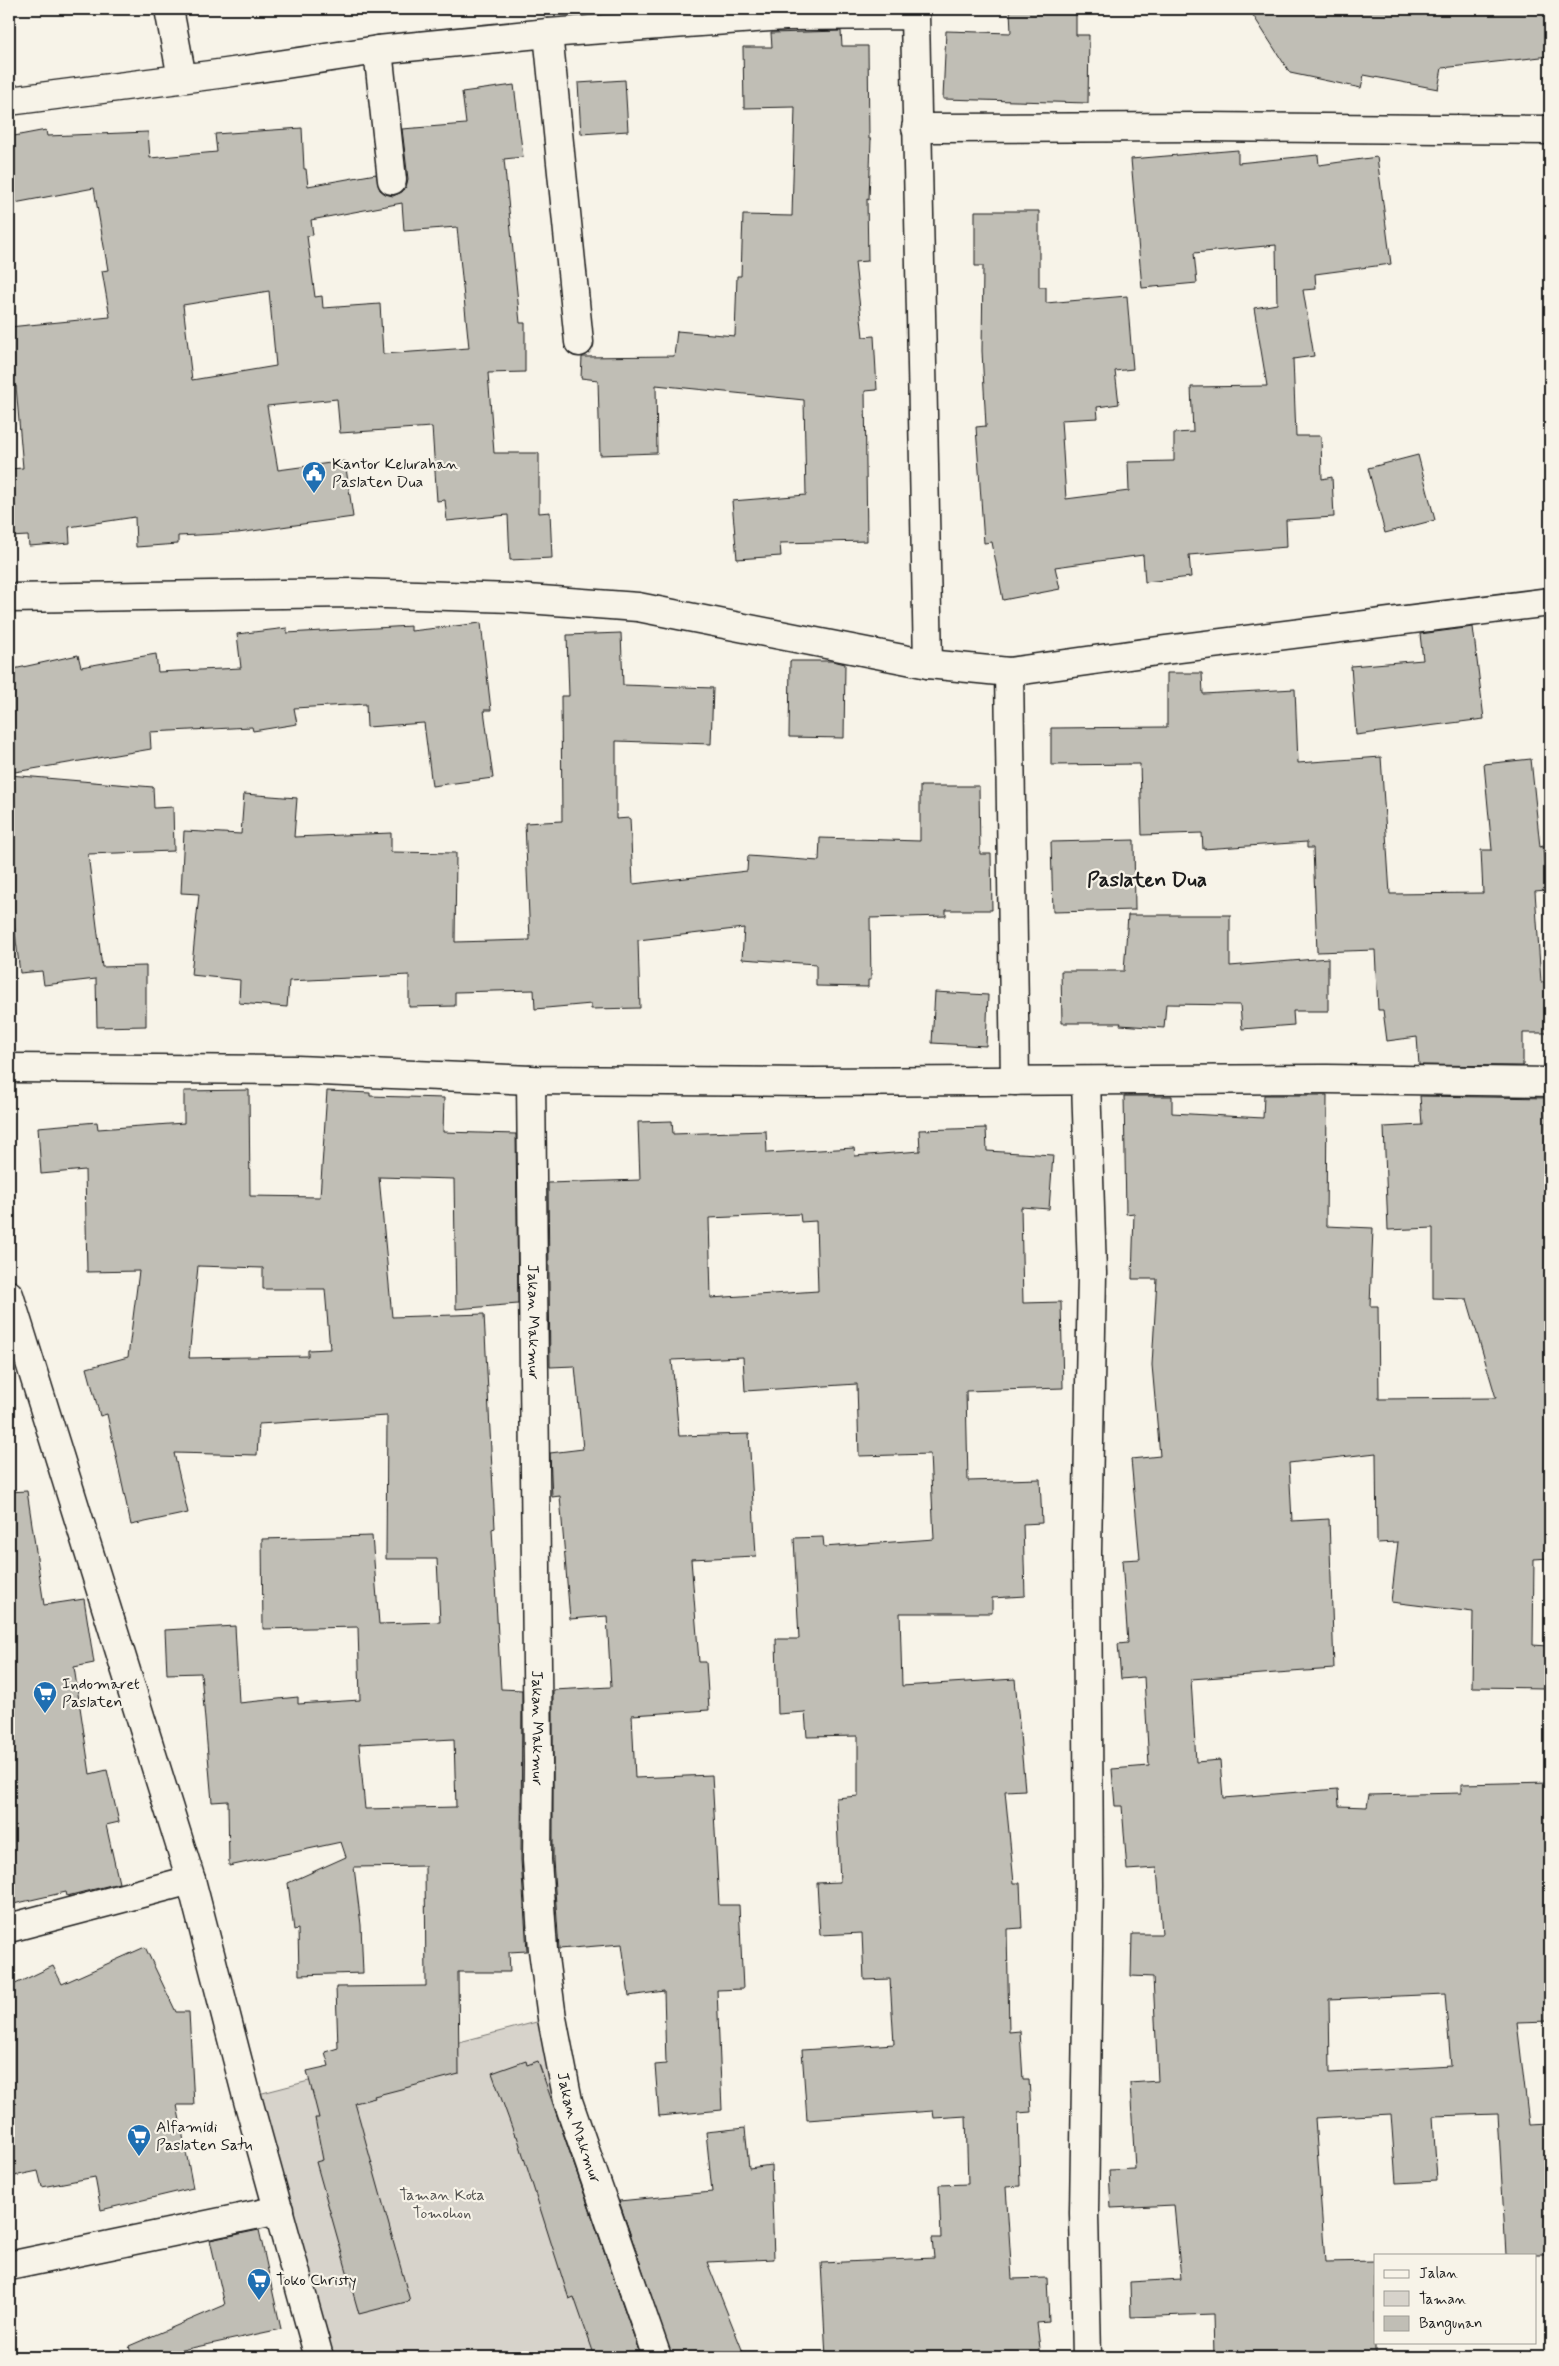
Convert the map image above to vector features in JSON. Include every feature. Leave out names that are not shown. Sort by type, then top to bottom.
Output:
[{"type":"street","points":[[169,9],[182,78]]},
{"type":"street","points":[[9,100],[378,50],[548,33],[785,16],[915,12],[928,664]]},
{"type":"street","points":[[548,33],[579,342]]},
{"type":"street","points":[[378,50],[392,180]]},
{"type":"street","points":[[916,128],[1206,127],[1550,130]]},
{"type":"street","points":[[9,598],[353,593],[513,598],[638,607],[928,664],[1009,672],[1165,650],[1549,608]]},
{"type":"street","points":[[1009,672],[1015,1081]]},
{"type":"street","points":[[9,1068],[297,1070],[531,1080],[1086,1081],[1327,1079],[1550,1082]]},
{"type":"street","name":"Jakan Makmur","points":[[531,1080],[538,1763],[537,1860],[543,1950],[552,2018],[568,2101],[657,2357]]},
{"type":"street","points":[[1086,1081],[1092,1273],[1088,1553],[1089,1885],[1084,2213],[1087,2357]]},
{"type":"street","points":[[9,1294],[19,1365],[191,1880],[247,2097],[280,2210],[319,2357]]},
{"type":"street","points":[[9,1928],[191,1880]]},
{"type":"street","points":[[9,2266],[280,2210]]},
{"type":"green space","name":"Taman Kota Tomohon","points":[[552,2018],[657,2357],[319,2357],[247,2097]]},
{"type":"building","points":[[1010,9],[1076,9],[1076,35],[1089,35],[1088,103],[943,99],[946,31],[1011,33]]},
{"type":"building","points":[[1249,9],[1550,9],[1550,56],[1442,68],[1438,89],[1364,75],[1361,88],[1290,73]]},
{"type":"building","points":[[841,31],[842,46],[868,46],[869,139],[871,139],[869,200],[867,199],[868,261],[855,262],[863,337],[874,336],[877,390],[865,391],[867,541],[780,543],[781,556],[737,559],[732,501],[806,495],[804,400],[656,385],[657,453],[600,455],[598,380],[581,378],[582,357],[674,356],[677,331],[735,336],[737,276],[741,276],[743,215],[792,216],[795,107],[744,108],[743,47],[772,47],[771,33]]},
{"type":"building","points":[[625,80],[628,131],[581,134],[578,83]]},
{"type":"building","points":[[514,85],[523,157],[504,159],[520,323],[525,323],[525,372],[488,373],[494,453],[539,453],[539,513],[550,512],[552,558],[510,560],[508,515],[447,521],[445,500],[437,501],[432,427],[340,433],[337,399],[267,406],[278,470],[345,461],[353,517],[238,533],[178,536],[178,544],[136,547],[135,517],[69,527],[70,543],[29,546],[28,536],[9,537],[9,469],[23,468],[16,386],[9,387],[9,327],[110,317],[102,271],[108,270],[94,188],[9,204],[9,137],[46,130],[47,136],[148,132],[150,158],[217,152],[215,134],[302,128],[304,169],[306,169],[308,186],[376,174],[380,190],[385,194],[393,196],[402,192],[406,187],[408,179],[402,129],[466,124],[462,92]],"holes":[[[402,203],[404,231],[457,227],[469,348],[383,354],[380,304],[323,308],[322,296],[315,297],[307,236],[313,235],[311,220]],[[269,291],[276,366],[192,380],[183,305]]]},
{"type":"building","points":[[1238,150],[1238,163],[1318,155],[1319,165],[1377,157],[1391,264],[1315,274],[1316,289],[1303,290],[1314,356],[1293,359],[1296,436],[1321,436],[1322,479],[1332,477],[1334,517],[1286,520],[1287,547],[1189,555],[1191,577],[1145,582],[1143,555],[1055,567],[1060,589],[1003,600],[992,542],[984,543],[976,427],[986,426],[982,351],[983,266],[975,266],[975,211],[1039,211],[1039,287],[1046,287],[1046,303],[1127,296],[1133,369],[1115,371],[1119,404],[1097,407],[1098,418],[1061,420],[1066,499],[1129,491],[1128,462],[1174,461],[1174,433],[1193,432],[1191,387],[1267,386],[1254,308],[1277,304],[1276,245],[1194,253],[1197,283],[1142,288],[1131,159]]},
{"type":"building","points":[[1418,455],[1435,520],[1385,533],[1368,468]]},
{"type":"building","points":[[481,623],[491,710],[484,710],[493,778],[432,786],[424,723],[367,727],[366,704],[294,708],[297,724],[253,731],[252,727],[150,732],[151,749],[9,773],[9,670],[78,655],[81,667],[156,654],[158,672],[241,668],[237,634],[287,628],[287,633],[411,626],[411,631]]},
{"type":"building","points":[[1473,627],[1484,719],[1356,735],[1351,666],[1423,660],[1420,634]]},
{"type":"building","points":[[621,633],[623,685],[713,688],[711,744],[616,741],[616,819],[630,818],[633,884],[747,871],[748,856],[819,861],[820,838],[920,841],[920,786],[979,786],[980,854],[991,854],[992,910],[946,910],[946,916],[870,918],[871,980],[868,980],[868,987],[816,986],[816,964],[742,959],[744,928],[638,940],[640,1008],[591,1009],[591,1004],[535,1009],[534,990],[455,992],[455,1006],[409,1007],[409,975],[289,981],[287,1007],[239,1003],[240,980],[191,975],[199,894],[181,893],[184,831],[241,834],[244,794],[297,798],[294,837],[391,833],[391,852],[456,853],[455,942],[530,940],[525,823],[562,821],[561,696],[569,696],[567,635]]},
{"type":"building","points":[[790,661],[833,661],[845,664],[844,738],[789,737]]},
{"type":"building","points":[[1167,673],[1202,673],[1203,694],[1295,689],[1298,763],[1381,757],[1390,894],[1483,893],[1481,850],[1492,850],[1484,764],[1531,759],[1540,847],[1543,846],[1546,890],[1535,891],[1541,982],[1550,982],[1550,1033],[1523,1033],[1523,1066],[1419,1065],[1417,1037],[1387,1041],[1383,1010],[1378,1010],[1375,950],[1317,952],[1313,848],[1307,848],[1307,842],[1203,849],[1202,833],[1142,835],[1140,764],[1051,765],[1051,728],[1167,727]]},
{"type":"building","points":[[9,775],[153,787],[154,808],[173,807],[174,851],[88,854],[102,967],[146,966],[146,1026],[97,1027],[96,979],[44,985],[42,971],[20,973],[12,907],[9,908]]},
{"type":"building","points":[[1134,840],[1135,910],[1053,912],[1051,842]]},
{"type":"building","points":[[1128,915],[1230,915],[1230,966],[1328,958],[1328,1011],[1293,1011],[1294,1025],[1242,1029],[1240,1005],[1166,1004],[1164,1028],[1120,1025],[1121,1023],[1062,1023],[1061,971],[1124,971]]},
{"type":"building","points":[[935,992],[988,995],[986,1046],[932,1043]]},
{"type":"building","points":[[249,1090],[250,1196],[320,1197],[327,1091],[370,1093],[370,1096],[444,1098],[443,1132],[516,1134],[518,1304],[456,1309],[454,1179],[379,1177],[392,1317],[484,1314],[495,1528],[492,1529],[501,1689],[522,1690],[521,1860],[527,1951],[509,1952],[510,1972],[458,1972],[459,2074],[374,2096],[375,2098],[355,2103],[410,2301],[359,2314],[316,2162],[323,2160],[315,2118],[319,2118],[307,2071],[329,2066],[325,2052],[338,2048],[336,1987],[426,1986],[425,1866],[354,1867],[361,1925],[363,1973],[299,1975],[298,1929],[294,1930],[288,1883],[346,1857],[341,1842],[229,1866],[228,1801],[212,1802],[201,1673],[167,1674],[165,1630],[235,1626],[239,1703],[298,1697],[298,1704],[360,1700],[358,1627],[263,1629],[262,1539],[372,1536],[379,1624],[440,1622],[437,1559],[386,1559],[387,1416],[259,1424],[257,1455],[174,1453],[188,1513],[131,1525],[107,1414],[100,1416],[87,1368],[128,1357],[139,1271],[87,1272],[85,1170],[41,1174],[38,1127],[97,1122],[98,1129],[184,1123],[184,1091]],"holes":[[[198,1266],[263,1268],[263,1289],[325,1289],[330,1349],[308,1350],[308,1356],[189,1358]],[[454,1739],[456,1807],[365,1809],[359,1744]]]},
{"type":"building","points":[[1264,1095],[1327,1095],[1326,1226],[1373,1228],[1370,1306],[1378,1306],[1379,1399],[1496,1398],[1467,1299],[1433,1298],[1433,1228],[1388,1230],[1384,1127],[1422,1125],[1420,1096],[1550,1098],[1550,1558],[1534,1559],[1533,1645],[1547,1646],[1546,1688],[1472,1687],[1473,1612],[1391,1602],[1398,1542],[1377,1543],[1376,1453],[1289,1463],[1292,1521],[1329,1519],[1334,1669],[1191,1679],[1196,1762],[1220,1760],[1223,1798],[1338,1789],[1339,1806],[1367,1807],[1369,1795],[1461,1793],[1461,1784],[1550,1782],[1550,2021],[1517,2022],[1529,2125],[1550,2124],[1550,2255],[1506,2254],[1498,2114],[1433,2116],[1437,2181],[1396,2183],[1391,2114],[1315,2118],[1325,2262],[1374,2261],[1375,2357],[1214,2357],[1213,2314],[1131,2317],[1130,2282],[1181,2279],[1174,2205],[1111,2208],[1109,2170],[1135,2169],[1130,2083],[1158,2081],[1153,1977],[1131,1976],[1132,1934],[1162,1934],[1157,1868],[1127,1870],[1122,1806],[1115,1806],[1112,1769],[1149,1766],[1144,1677],[1121,1679],[1118,1644],[1128,1643],[1122,1560],[1140,1559],[1131,1459],[1160,1456],[1152,1365],[1157,1279],[1132,1279],[1134,1213],[1126,1214],[1124,1096],[1172,1096],[1172,1113],[1263,1118]],"holes":[[[1445,1994],[1451,2066],[1330,2073],[1329,1999]]]},
{"type":"building","points":[[672,1121],[673,1134],[766,1131],[767,1153],[854,1148],[855,1156],[920,1151],[919,1130],[986,1128],[987,1151],[1053,1155],[1049,1209],[1021,1207],[1023,1303],[1061,1302],[1063,1388],[966,1391],[968,1481],[1040,1479],[1042,1523],[1023,1524],[1025,1596],[992,1598],[992,1613],[900,1613],[902,1686],[1015,1679],[1025,1790],[1005,1791],[1014,1883],[1020,1883],[1022,1928],[1007,1929],[1009,2032],[1020,2031],[1023,2080],[1029,2080],[1031,2112],[1018,2113],[1020,2186],[1006,2187],[1012,2279],[1047,2278],[1049,2322],[1037,2323],[1041,2357],[826,2357],[821,2263],[934,2258],[932,2238],[941,2238],[939,2185],[968,2184],[966,2116],[934,2118],[933,2111],[807,2120],[802,2050],[894,2044],[890,1979],[864,1980],[862,1933],[820,1935],[817,1883],[840,1882],[836,1798],[858,1796],[858,1736],[807,1737],[805,1712],[778,1714],[776,1639],[799,1639],[794,1538],[823,1537],[824,1547],[934,1539],[930,1454],[859,1456],[857,1384],[745,1391],[743,1357],[672,1360],[679,1436],[749,1434],[756,1556],[691,1559],[699,1662],[706,1662],[709,1710],[632,1715],[635,1778],[712,1775],[719,1905],[739,1905],[743,1989],[717,1990],[722,2110],[659,2116],[655,2065],[666,2064],[664,1991],[629,1996],[622,1944],[559,1949],[553,1860],[553,1690],[611,1687],[607,1616],[570,1619],[560,1496],[552,1497],[550,1453],[583,1449],[575,1366],[550,1367],[548,1183],[640,1180],[638,1122]],"holes":[[[800,1214],[801,1222],[816,1221],[818,1291],[711,1298],[709,1218]]]},
{"type":"building","points":[[27,1491],[44,1605],[84,1599],[94,1663],[74,1667],[90,1774],[107,1770],[119,1822],[106,1825],[119,1883],[67,1896],[66,1892],[9,1905],[9,1492]]},
{"type":"building","points":[[145,1947],[176,2012],[189,2012],[194,2105],[177,2105],[193,2188],[101,2210],[95,2177],[42,2187],[38,2171],[9,2177],[9,1987],[53,1966],[62,1984]]},
{"type":"building","points":[[526,2061],[527,2065],[538,2061],[641,2357],[595,2357],[574,2297],[569,2299],[517,2136],[515,2136],[492,2073]]},
{"type":"building","points":[[745,2128],[749,2168],[771,2165],[774,2259],[707,2262],[745,2357],[672,2357],[619,2201],[712,2192],[706,2132]]},
{"type":"building","points":[[259,2230],[281,2329],[149,2357],[132,2357],[129,2346],[225,2305],[210,2240]]},
{"type":"place","name":"Kantor Kelurahan Paslaten Dua","points":[[314,494]]},
{"type":"place","name":"Indomaret Paslaten","points":[[45,1714]]},
{"type":"place","name":"Alfamidi Paslaten Satu","points":[[139,2157]]},
{"type":"place","name":"Toko Christy","points":[[259,2301]]},
{"type":"district","name":"Paslaten Dua","points":[[1147,880]]}]
